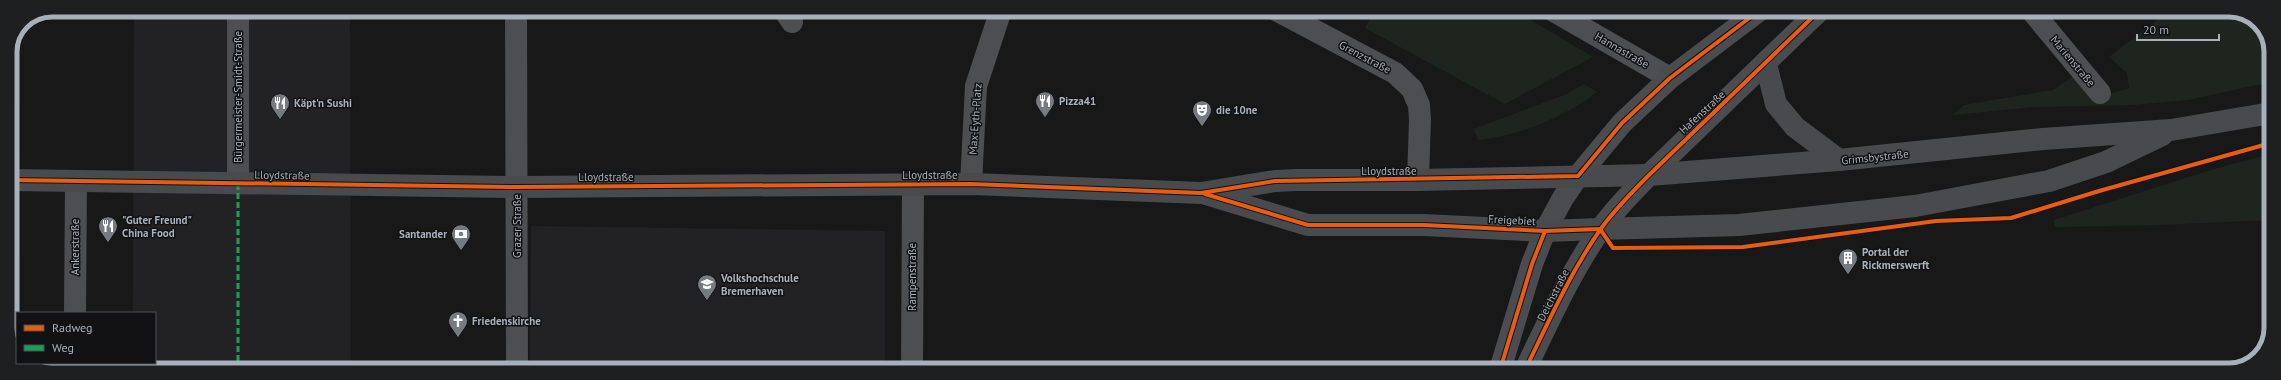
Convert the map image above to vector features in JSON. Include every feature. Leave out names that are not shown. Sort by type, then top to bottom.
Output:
[{"type":"main road","points":[[1502,363],[1532,264],[1545,231],[1563,198],[1578,176],[1622,123],[1670,78],[1751,17]]},
{"type":"main road","name":"Hafenstraße","points":[[1600,230],[1649,175],[1766,64],[1813,17]]},
{"type":"main road","points":[[1766,64],[1776,104],[1795,127],[1839,160]]},
{"type":"main road","name":"Grimsbystraße","points":[[1578,176],[1649,175],[1839,160],[2043,139],[2171,130],[2264,114]]},
{"type":"main road","name":"Grimsbystraße","points":[[1600,230],[1739,225],[1914,206],[2049,181],[2106,162],[2171,130]]},
{"type":"main road","name":"Lloydstraße","points":[[17,180],[517,187],[971,184],[1201,193],[1275,181],[1418,180],[1578,176]]},
{"type":"main road","name":"Lloydstraße","points":[[1201,193],[1308,224],[1424,225]]},
{"type":"main road","name":"Freigebiet","points":[[1424,225],[1545,231],[1600,230]]},
{"type":"main road","name":"Deichstraße","points":[[1528,363],[1574,272],[1600,230]]},
{"type":"street","name":"Bürgermeister-Smidt-Straße","points":[[238,17],[238,183]]},
{"type":"street","name":"Grazer Straße","points":[[516,17],[517,363]]},
{"type":"street","name":"Max-Eyth-Platz","points":[[971,184],[976,86],[999,17]]},
{"type":"street","name":"Grenzstraße","points":[[1289,17],[1395,73],[1412,89],[1418,105],[1420,120],[1418,180]]},
{"type":"street","name":"Hannastraße","points":[[1564,17],[1670,78]]},
{"type":"street","name":"Marienstraße","points":[[2038,17],[2100,93]]},
{"type":"street","name":"Ankerstraße","points":[[75,312],[76,181]]},
{"type":"street","name":"Rampenstraße","points":[[912,363],[913,184]]},
{"type":"shaded area","points":[[134,17],[350,17],[351,363],[156,363],[156,312],[133,312]]},
{"type":"shaded area","points":[[1371,17],[1526,17],[1593,57],[1505,104],[1365,28]]},
{"type":"shaded area","points":[[2161,17],[2234,17],[2249,23],[2258,32],[2261,38],[2264,49],[2264,84],[2188,100],[2133,105],[2035,107],[1953,115],[1964,105],[2053,90],[2074,76],[2100,97],[2129,88],[2127,73],[2109,57]]},
{"type":"shaded area","points":[[1584,84],[1597,92],[1570,110],[1540,124],[1510,134],[1478,140],[1474,129],[1567,94]]},
{"type":"shaded area","points":[[2264,156],[2264,220],[2159,225],[2054,227],[2054,220],[2214,169]]},
{"type":"shaded area","name":"Volkshochschule Bremerhaven","points":[[531,226],[885,231],[885,363],[530,363]]},
{"type":"marked path","points":[[238,183],[238,363]]},
{"type":"cycle path","points":[[17,180],[517,187],[971,184],[1201,193],[1275,181],[1578,176],[1622,123],[1670,78],[1751,17]]},
{"type":"cycle path","points":[[1528,363],[1579,263],[1611,215],[1649,175],[1813,17]]},
{"type":"cycle path","points":[[1600,229],[1613,248],[1743,247],[1936,221],[2011,218],[2099,191],[2264,145]]},
{"type":"cycle path","points":[[1205,194],[1308,225],[1424,225],[1545,231],[1600,229]]},
{"type":"cycle path","points":[[1502,363],[1532,264],[1545,231]]},
{"type":"place","name":"Pizza41","points":[[1045,118]]},
{"type":"place","name":"Käpt'n Sushi","points":[[280,120]]},
{"type":"place","name":"die 10ne","points":[[1202,127]]},
{"type":"place","name":"\"Guter Freund\" China Food","points":[[108,243]]},
{"type":"place","name":"Santander","points":[[461,251]]},
{"type":"place","name":"Portal der Rickmerswerft","points":[[1848,275]]},
{"type":"place","name":"Volkshochschule Bremerhaven","points":[[707,301]]},
{"type":"place","name":"Friedenskirche","points":[[458,338]]}]
